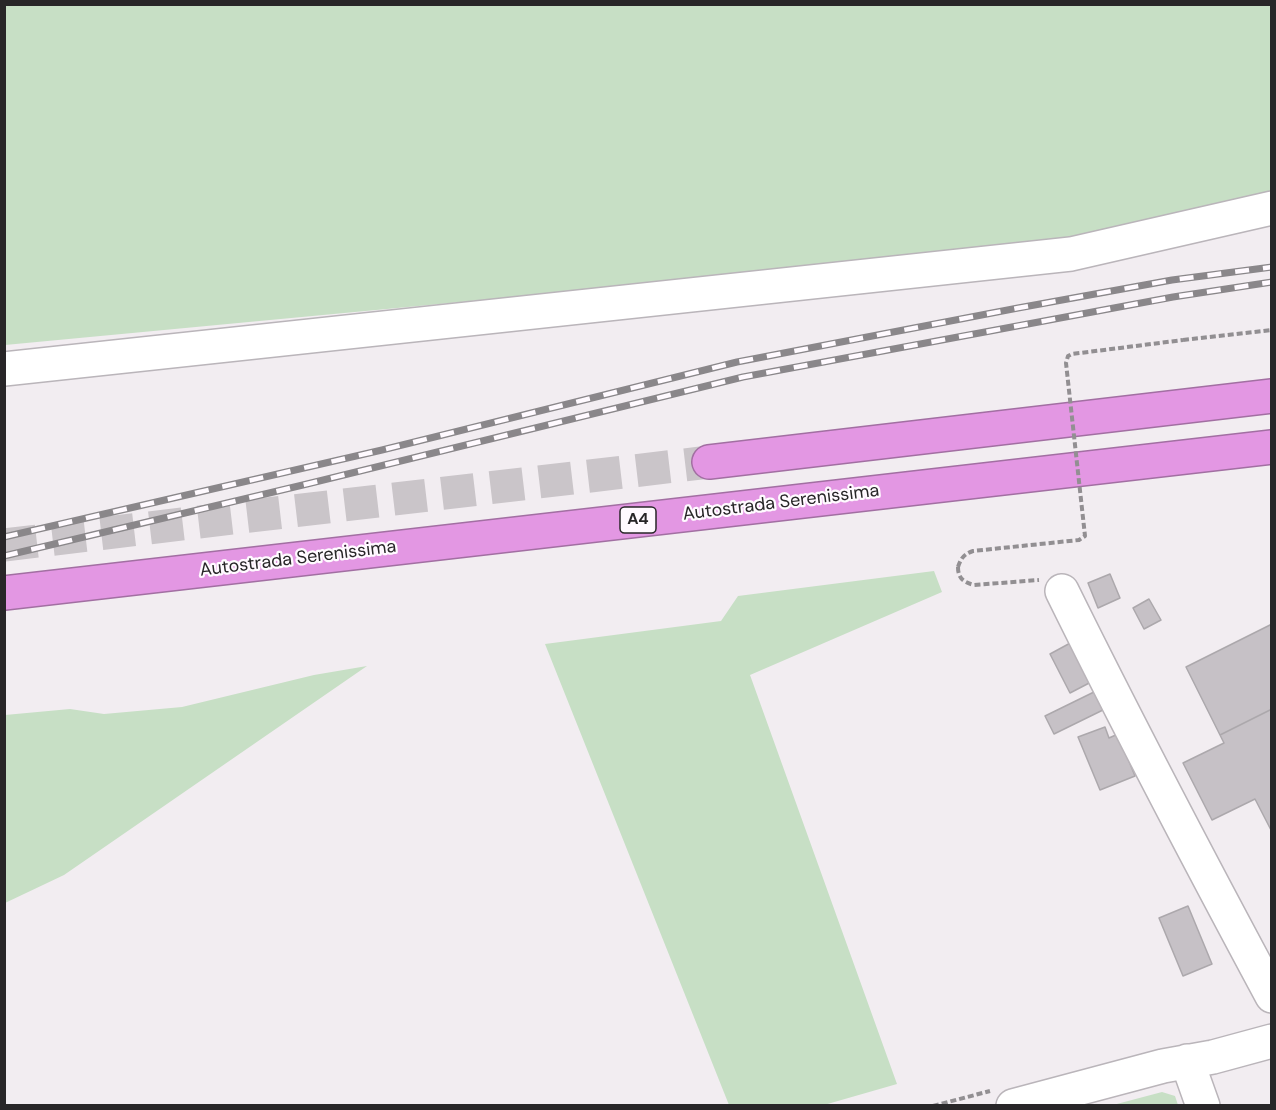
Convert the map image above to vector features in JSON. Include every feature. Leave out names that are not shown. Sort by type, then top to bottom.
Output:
[{"type":"highway","points":[[709,462],[1272,396]]},
{"type":"highway","name":"Autostrada Serenissima","points":[[4,593],[1272,447]]},
{"type":"street","points":[[4,369],[1071,254],[1272,208]]},
{"type":"street","points":[[1056,585],[1272,996]]},
{"type":"street","points":[[1007,1097],[1213,1057],[1272,1041]]},
{"type":"street","points":[[1187,1061],[1203,1106]]},
{"type":"path","points":[[1056,585],[1020,581],[974,585],[960,578],[958,567],[963,557],[973,551],[1079,540],[1085,536],[1066,363],[1068,356],[1272,330]]},
{"type":"path","points":[[933,1106],[1007,1097]]},
{"type":"green space","points":[[4,5],[1271,5],[1271,201],[1016,248],[5,345]]},
{"type":"green space","points":[[934,571],[942,592],[750,675],[897,1084],[824,1105],[729,1105],[545,644],[721,621],[738,596]]},
{"type":"green space","points":[[367,666],[64,875],[5,903],[5,715],[70,709],[104,714],[182,707],[314,675]]},
{"type":"green space","points":[[1162,1092],[1175,1096],[1178,1105],[1113,1105]]},
{"type":"building","points":[[1110,574],[1120,598],[1098,608],[1088,583]]},
{"type":"building","points":[[1149,599],[1161,620],[1144,629],[1133,608]]},
{"type":"building","points":[[1272,624],[1272,709],[1220,735],[1186,667]]},
{"type":"building","points":[[1074,641],[1095,680],[1070,693],[1050,654]]},
{"type":"building","points":[[1096,691],[1105,709],[1054,734],[1045,716]]},
{"type":"building","points":[[1272,709],[1272,832],[1255,799],[1212,820],[1183,763],[1224,743],[1220,735]]},
{"type":"building","points":[[1105,727],[1109,738],[1118,734],[1135,776],[1100,790],[1078,737]]},
{"type":"building","points":[[1188,906],[1212,964],[1183,976],[1159,918]]},
{"type":"tunnel","points":[[4,545],[709,462]]},
{"type":"railway","points":[[4,537],[382,450],[737,362],[1172,280],[1272,267]]},
{"type":"railway","points":[[4,556],[743,377],[1173,297],[1272,282]]}]
